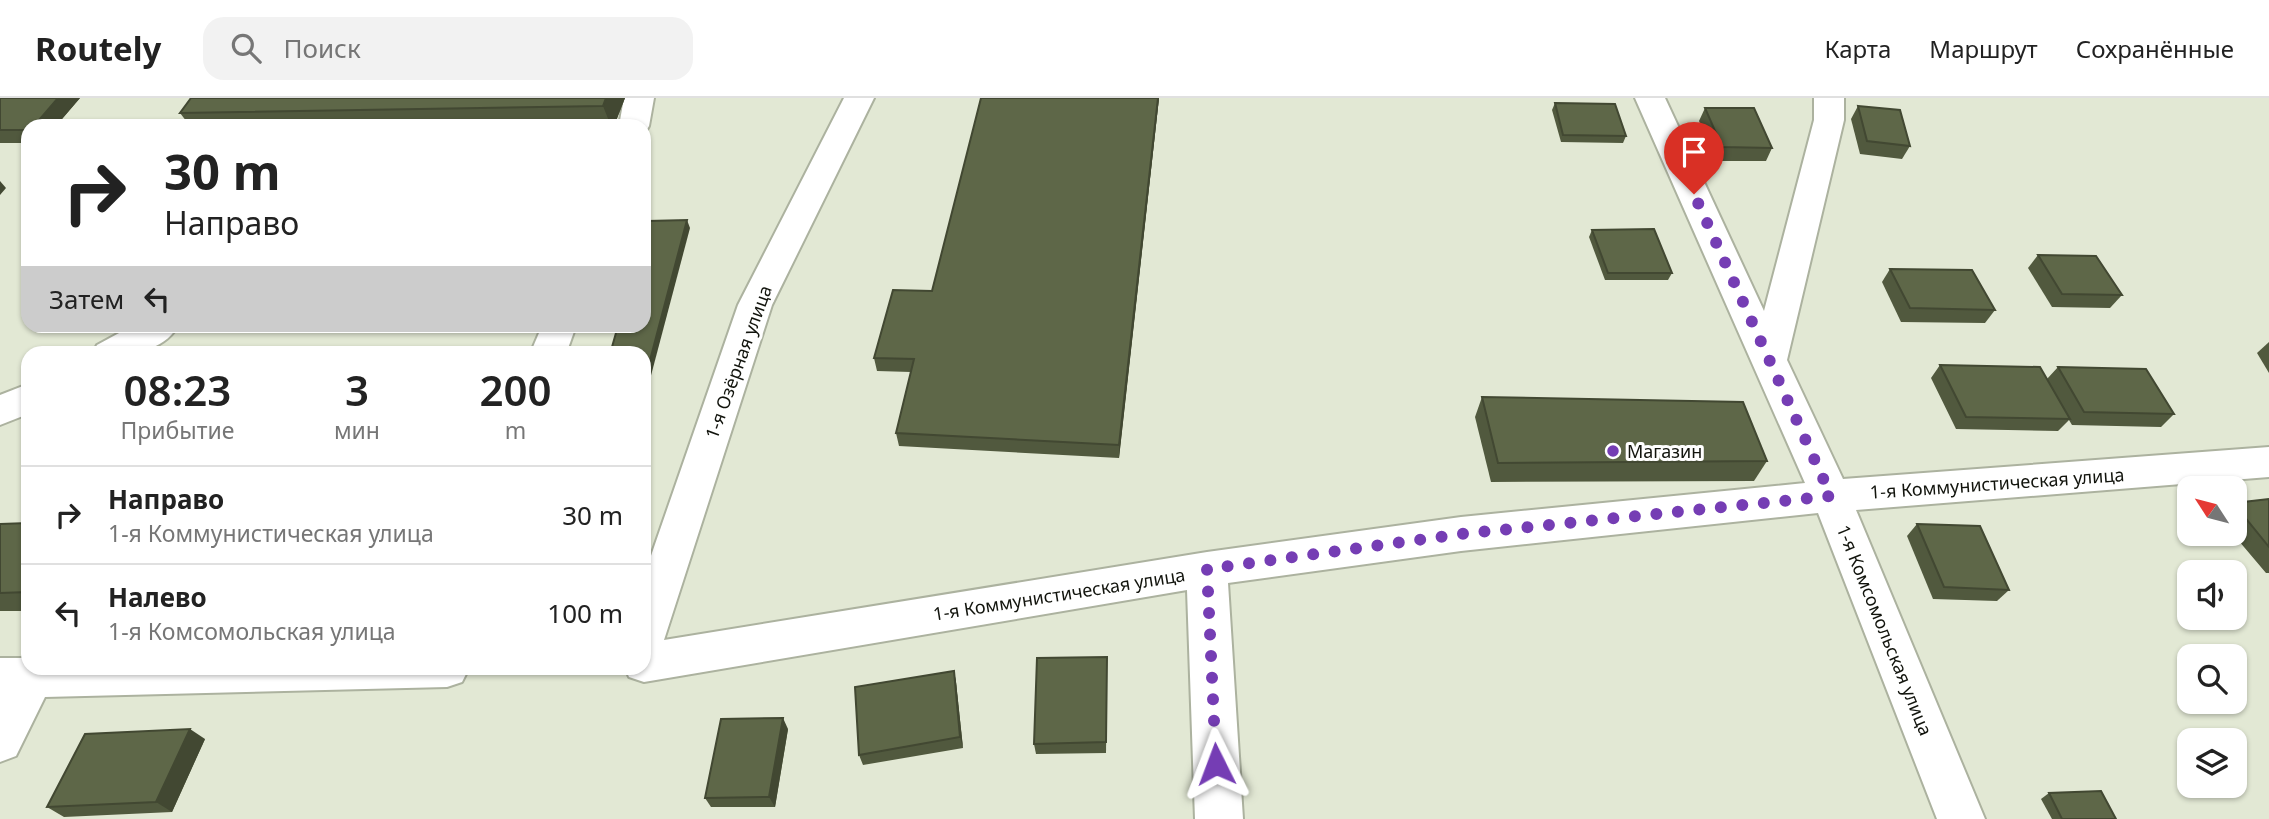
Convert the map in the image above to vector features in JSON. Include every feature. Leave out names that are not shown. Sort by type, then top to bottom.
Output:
[{"type":"street","points":[[635,119],[639,98]]},
{"type":"street","name":"1-я Озёрная улица","points":[[651,617],[755,305],[859,98]]},
{"type":"street","name":"1-я Комсомольская улица","points":[[1650,98],[1831,496],[1961,819]]},
{"type":"street","points":[[1769,361],[1829,120],[1829,98]]},
{"type":"street","points":[[124,346],[148,333]]},
{"type":"street","points":[[0,411],[21,401]]},
{"type":"street","name":"1-я Коммунистическая улица","points":[[651,662],[1207,569],[1461,534],[1831,496],[2269,462]]},
{"type":"street","points":[[1207,569],[1219,819]]},
{"type":"street","points":[[0,741],[16,678],[145,675]]},
{"type":"building","points":[[0,98],[58,98],[40,119],[21,119],[21,130],[0,130]]},
{"type":"building","points":[[191,98],[606,98],[603,106],[180,113]]},
{"type":"building","points":[[981,98],[1158,98],[1119,445],[896,433],[914,359],[874,358],[893,290],[932,291]]},
{"type":"building","points":[[1555,103],[1615,104],[1626,136],[1563,135]]},
{"type":"building","points":[[1858,106],[1900,110],[1910,146],[1867,141]]},
{"type":"building","points":[[1705,108],[1754,108],[1772,148],[1722,147]]},
{"type":"building","points":[[687,220],[651,356],[651,346],[612,346],[616,333],[651,333],[651,221]]},
{"type":"building","points":[[1654,229],[1672,273],[1608,273],[1592,230]]},
{"type":"building","points":[[2038,255],[2096,256],[2122,295],[2062,294]]},
{"type":"building","points":[[1890,269],[1972,270],[1995,310],[1910,308]]},
{"type":"building","points":[[1940,365],[2040,367],[2070,419],[1966,417]]},
{"type":"building","points":[[2058,367],[2146,369],[2174,414],[2084,412]]},
{"type":"building","name":"Магазин","points":[[1482,397],[1743,402],[1767,461],[1498,463]]},
{"type":"building","points":[[2269,499],[2269,547],[2247,520],[2247,502]]},
{"type":"building","points":[[21,523],[21,592],[0,593],[0,524]]},
{"type":"building","points":[[1917,524],[1980,526],[2009,590],[1944,587]]},
{"type":"building","points":[[1107,657],[1106,742],[1034,744],[1037,658]]},
{"type":"building","points":[[954,671],[960,737],[859,755],[855,687]]},
{"type":"building","points":[[783,718],[769,797],[705,798],[721,719]]},
{"type":"building","points":[[190,729],[156,802],[47,807],[85,734]]},
{"type":"building","points":[[2101,791],[2116,819],[2062,819],[2049,793]]},
{"type":"place","name":"Магазин","points":[[1613,451]]},
{"type":"route","points":[[1216,764],[1207,569],[1461,534],[1831,496],[1694,194]]}]
